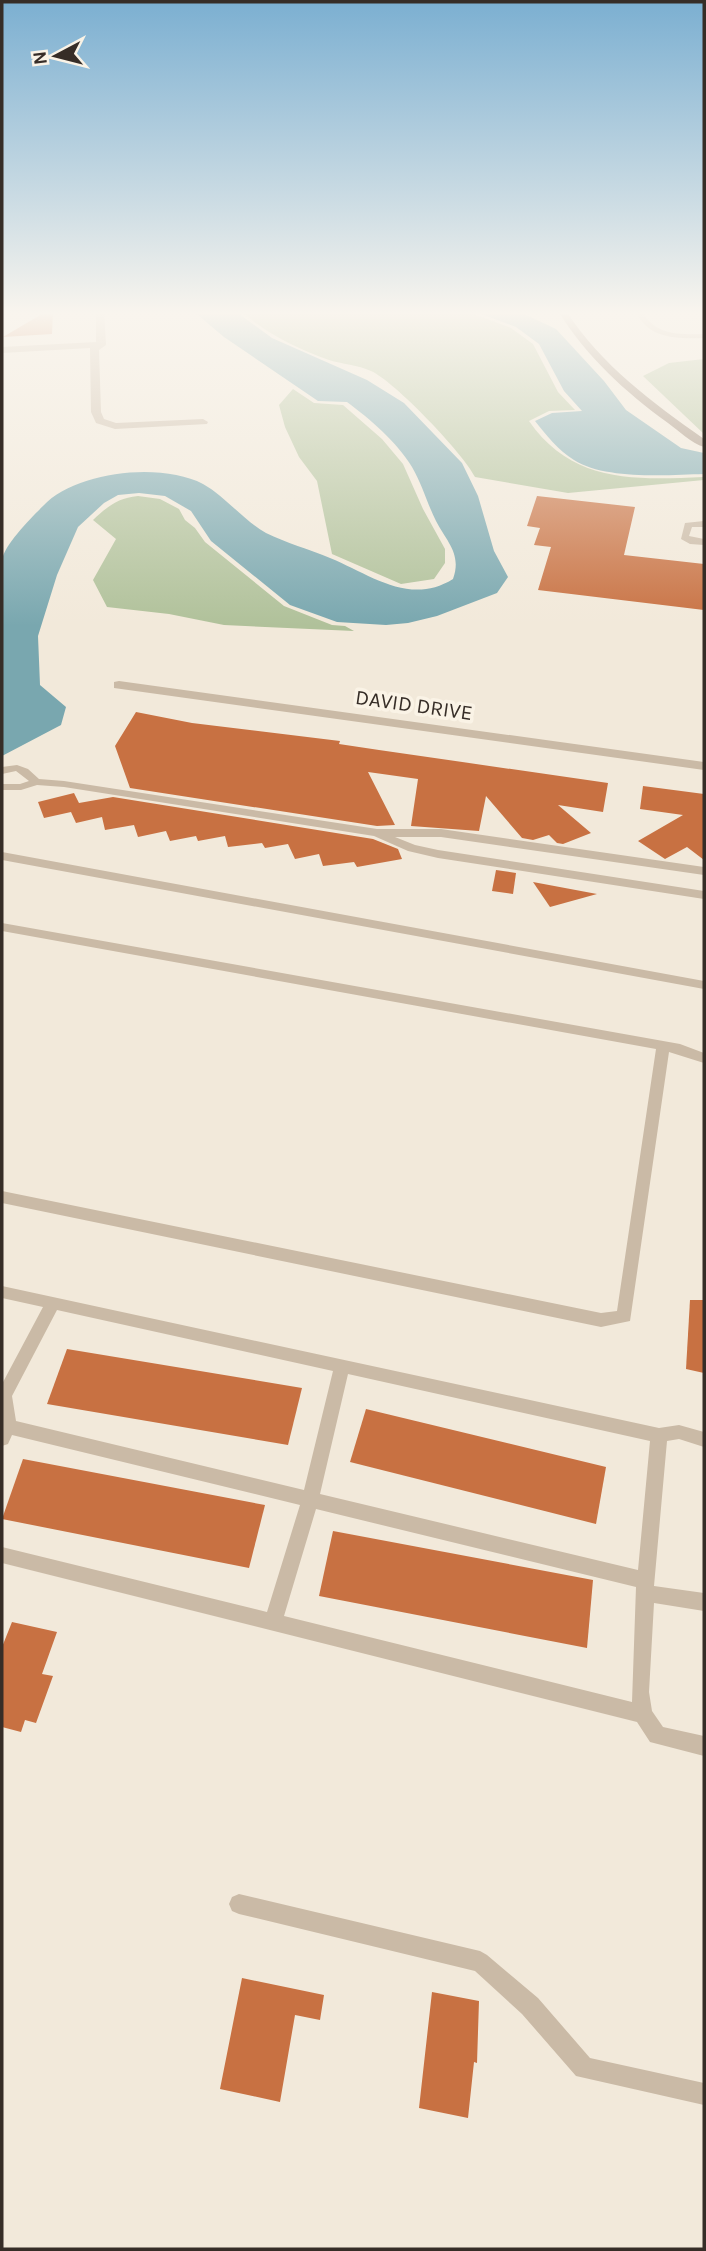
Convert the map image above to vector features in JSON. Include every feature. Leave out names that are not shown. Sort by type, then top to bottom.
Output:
[{"type":"street","points":[[98,416],[100,421],[114,426],[203,422]]},
{"type":"street","points":[[666,416],[704,444]]},
{"type":"street","name":"DAVID DRIVE","points":[[119,685],[704,766]]},
{"type":"lane","points":[[704,524],[688,525],[684,537],[690,541],[704,542]]},
{"type":"lane","points":[[2,771],[17,767],[36,782]]},
{"type":"lane","points":[[2,786],[22,787],[36,782],[64,784],[377,833],[441,833],[704,871]]},
{"type":"lane","points":[[377,833],[412,848],[704,895]]},
{"type":"lane","points":[[494,863],[500,842]]},
{"type":"lane","points":[[2,856],[704,985]]},
{"type":"lane","points":[[678,891],[682,867]]},
{"type":"lane","points":[[2,927],[663,1046],[704,1058]]},
{"type":"lane","points":[[2,1197],[601,1320],[624,1316],[663,1046]]},
{"type":"lane","points":[[2,1292],[659,1435],[679,1432],[704,1439]]},
{"type":"lane","points":[[53,1303],[4,1396],[4,1430],[311,1498],[673,1596],[704,1602]]},
{"type":"lane","points":[[273,1622],[311,1498],[342,1366]]},
{"type":"lane","points":[[659,1435],[640,1692],[643,1714],[657,1735],[704,1745]]},
{"type":"lane","points":[[2,1555],[643,1714]]},
{"type":"lane","points":[[239,1904],[480,1962],[530,2006],[584,2068],[704,2094]]},
{"type":"green space","points":[[282,416],[356,416],[382,439],[403,464],[445,549],[445,563],[434,579],[401,584],[332,554],[317,481],[299,457]]},
{"type":"green space","points":[[425,416],[539,416],[529,421],[546,441],[585,467],[629,477],[703,477],[704,480],[568,493],[475,477]]},
{"type":"green space","points":[[685,416],[704,416],[704,434]]},
{"type":"green space","points":[[138,496],[160,499],[179,509],[205,542],[284,606],[354,631],[224,625],[169,614],[107,607],[93,580],[116,539],[93,520],[114,504]]},
{"type":"water","points":[[365,416],[417,416],[462,463],[478,496],[494,551],[508,577],[497,593],[437,616],[408,623],[386,625],[337,622],[290,605],[211,541],[191,511],[165,496],[139,493],[118,495],[104,503],[78,527],[57,575],[38,636],[40,685],[66,707],[61,725],[2,756],[2,560],[13,539],[38,511],[58,494],[76,485],[97,478],[143,472],[185,477],[211,489],[266,533],[391,585],[421,590],[437,587],[453,579],[456,562],[452,548],[436,521],[419,480],[406,458]]},
{"type":"water","points":[[546,416],[635,416],[681,448],[704,453],[704,474],[655,475],[602,471],[568,456],[535,421]]},
{"type":"building","points":[[537,496],[635,507],[624,555],[704,564],[704,610],[538,590],[551,547],[534,545],[540,528],[527,526]]},
{"type":"building","points":[[136,712],[192,723],[340,741],[339,744],[608,783],[603,812],[558,805],[591,833],[563,844],[557,843],[549,835],[533,840],[522,838],[486,796],[479,831],[411,826],[418,779],[368,772],[395,825],[377,826],[130,788],[115,746]]},
{"type":"building","points":[[643,786],[704,794],[704,860],[687,847],[665,859],[638,841],[683,815],[640,809]]},
{"type":"building","points":[[74,793],[79,803],[113,797],[373,839],[398,849],[402,859],[357,867],[354,862],[323,866],[319,854],[295,859],[288,844],[265,848],[262,843],[228,847],[225,836],[198,841],[196,836],[170,841],[166,831],[138,837],[134,825],[105,830],[102,817],[76,823],[71,812],[44,818],[38,802]]},
{"type":"building","points":[[496,870],[516,873],[513,894],[492,891]]},
{"type":"building","points":[[533,882],[597,894],[550,907]]},
{"type":"building","points":[[690,1300],[704,1300],[704,1373],[686,1369]]},
{"type":"building","points":[[67,1349],[302,1388],[288,1445],[47,1404]]},
{"type":"building","points":[[366,1409],[606,1467],[596,1524],[350,1462]]},
{"type":"building","points":[[23,1459],[265,1505],[249,1568],[2,1519]]},
{"type":"building","points":[[333,1531],[593,1580],[587,1648],[319,1596]]},
{"type":"building","points":[[12,1622],[57,1632],[42,1674],[53,1676],[36,1723],[25,1720],[21,1732],[2,1727],[2,1647]]},
{"type":"building","points":[[242,1978],[324,1995],[320,2020],[295,2015],[280,2102],[220,2089]]},
{"type":"building","points":[[432,1992],[479,2001],[477,2063],[474,2062],[468,2118],[419,2108]]}]
